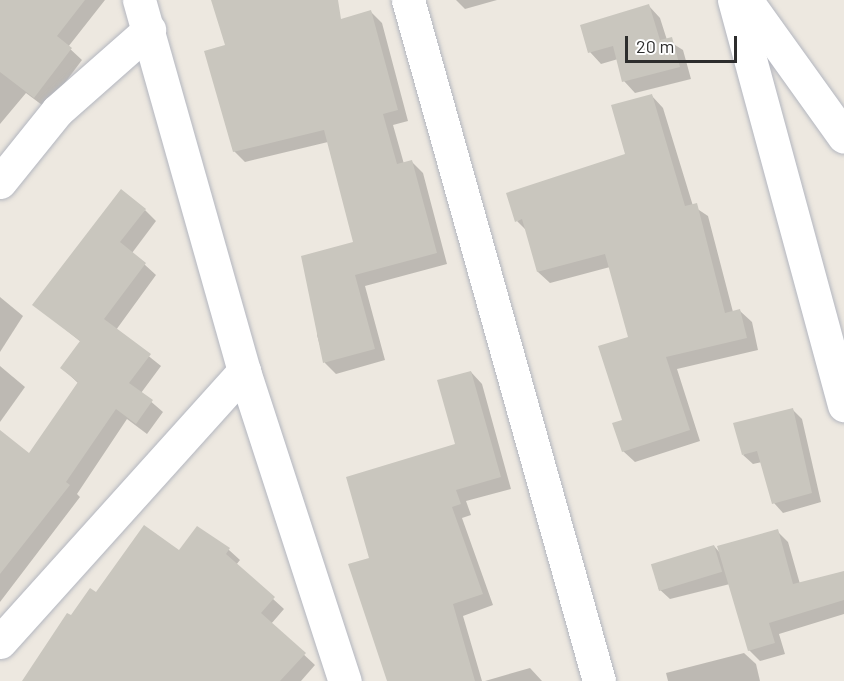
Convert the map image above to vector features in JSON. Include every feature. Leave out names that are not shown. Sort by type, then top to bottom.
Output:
[{"type":"street","points":[[408,0],[599,681]]},
{"type":"street","points":[[734,0],[844,405]]},
{"type":"street","points":[[746,0],[844,137]]},
{"type":"street","points":[[0,182],[57,111],[144,15]]},
{"type":"street","points":[[144,15],[244,371],[345,681]]},
{"type":"street","points":[[0,642],[244,371]]},
{"type":"building","points":[[0,0],[85,0],[57,36],[72,48],[34,98],[0,72]]},
{"type":"building","points":[[211,0],[338,0],[341,19],[371,10],[398,110],[383,114],[397,164],[412,160],[437,253],[355,275],[375,349],[323,363],[301,256],[353,242],[324,130],[233,152],[204,51],[225,45]]},
{"type":"building","points":[[649,4],[660,40],[672,37],[680,67],[622,82],[613,46],[588,53],[580,25]]},
{"type":"building","points":[[652,94],[685,206],[697,203],[725,313],[740,309],[747,338],[666,357],[690,430],[622,452],[612,423],[622,420],[598,346],[628,337],[605,254],[537,272],[522,219],[515,222],[506,193],[625,154],[611,105]]},
{"type":"building","points":[[121,189],[146,209],[120,242],[146,263],[104,319],[151,354],[129,383],[153,400],[136,424],[116,409],[66,482],[70,485],[0,574],[0,430],[29,453],[78,382],[60,368],[80,341],[32,305]]},
{"type":"building","points":[[471,371],[501,477],[456,490],[461,504],[452,507],[483,594],[453,604],[475,681],[387,681],[348,564],[369,558],[346,477],[455,444],[437,380]]},
{"type":"building","points":[[793,408],[812,493],[772,504],[757,451],[742,455],[733,423]]},
{"type":"building","points":[[144,525],[179,550],[197,526],[230,548],[226,554],[275,597],[261,613],[306,653],[280,681],[22,681],[67,613],[71,615],[90,588],[96,592]]},
{"type":"building","points":[[778,529],[793,584],[844,571],[844,600],[769,623],[775,643],[748,651],[717,546]]},
{"type":"building","points":[[714,545],[722,572],[659,591],[651,564]]}]
